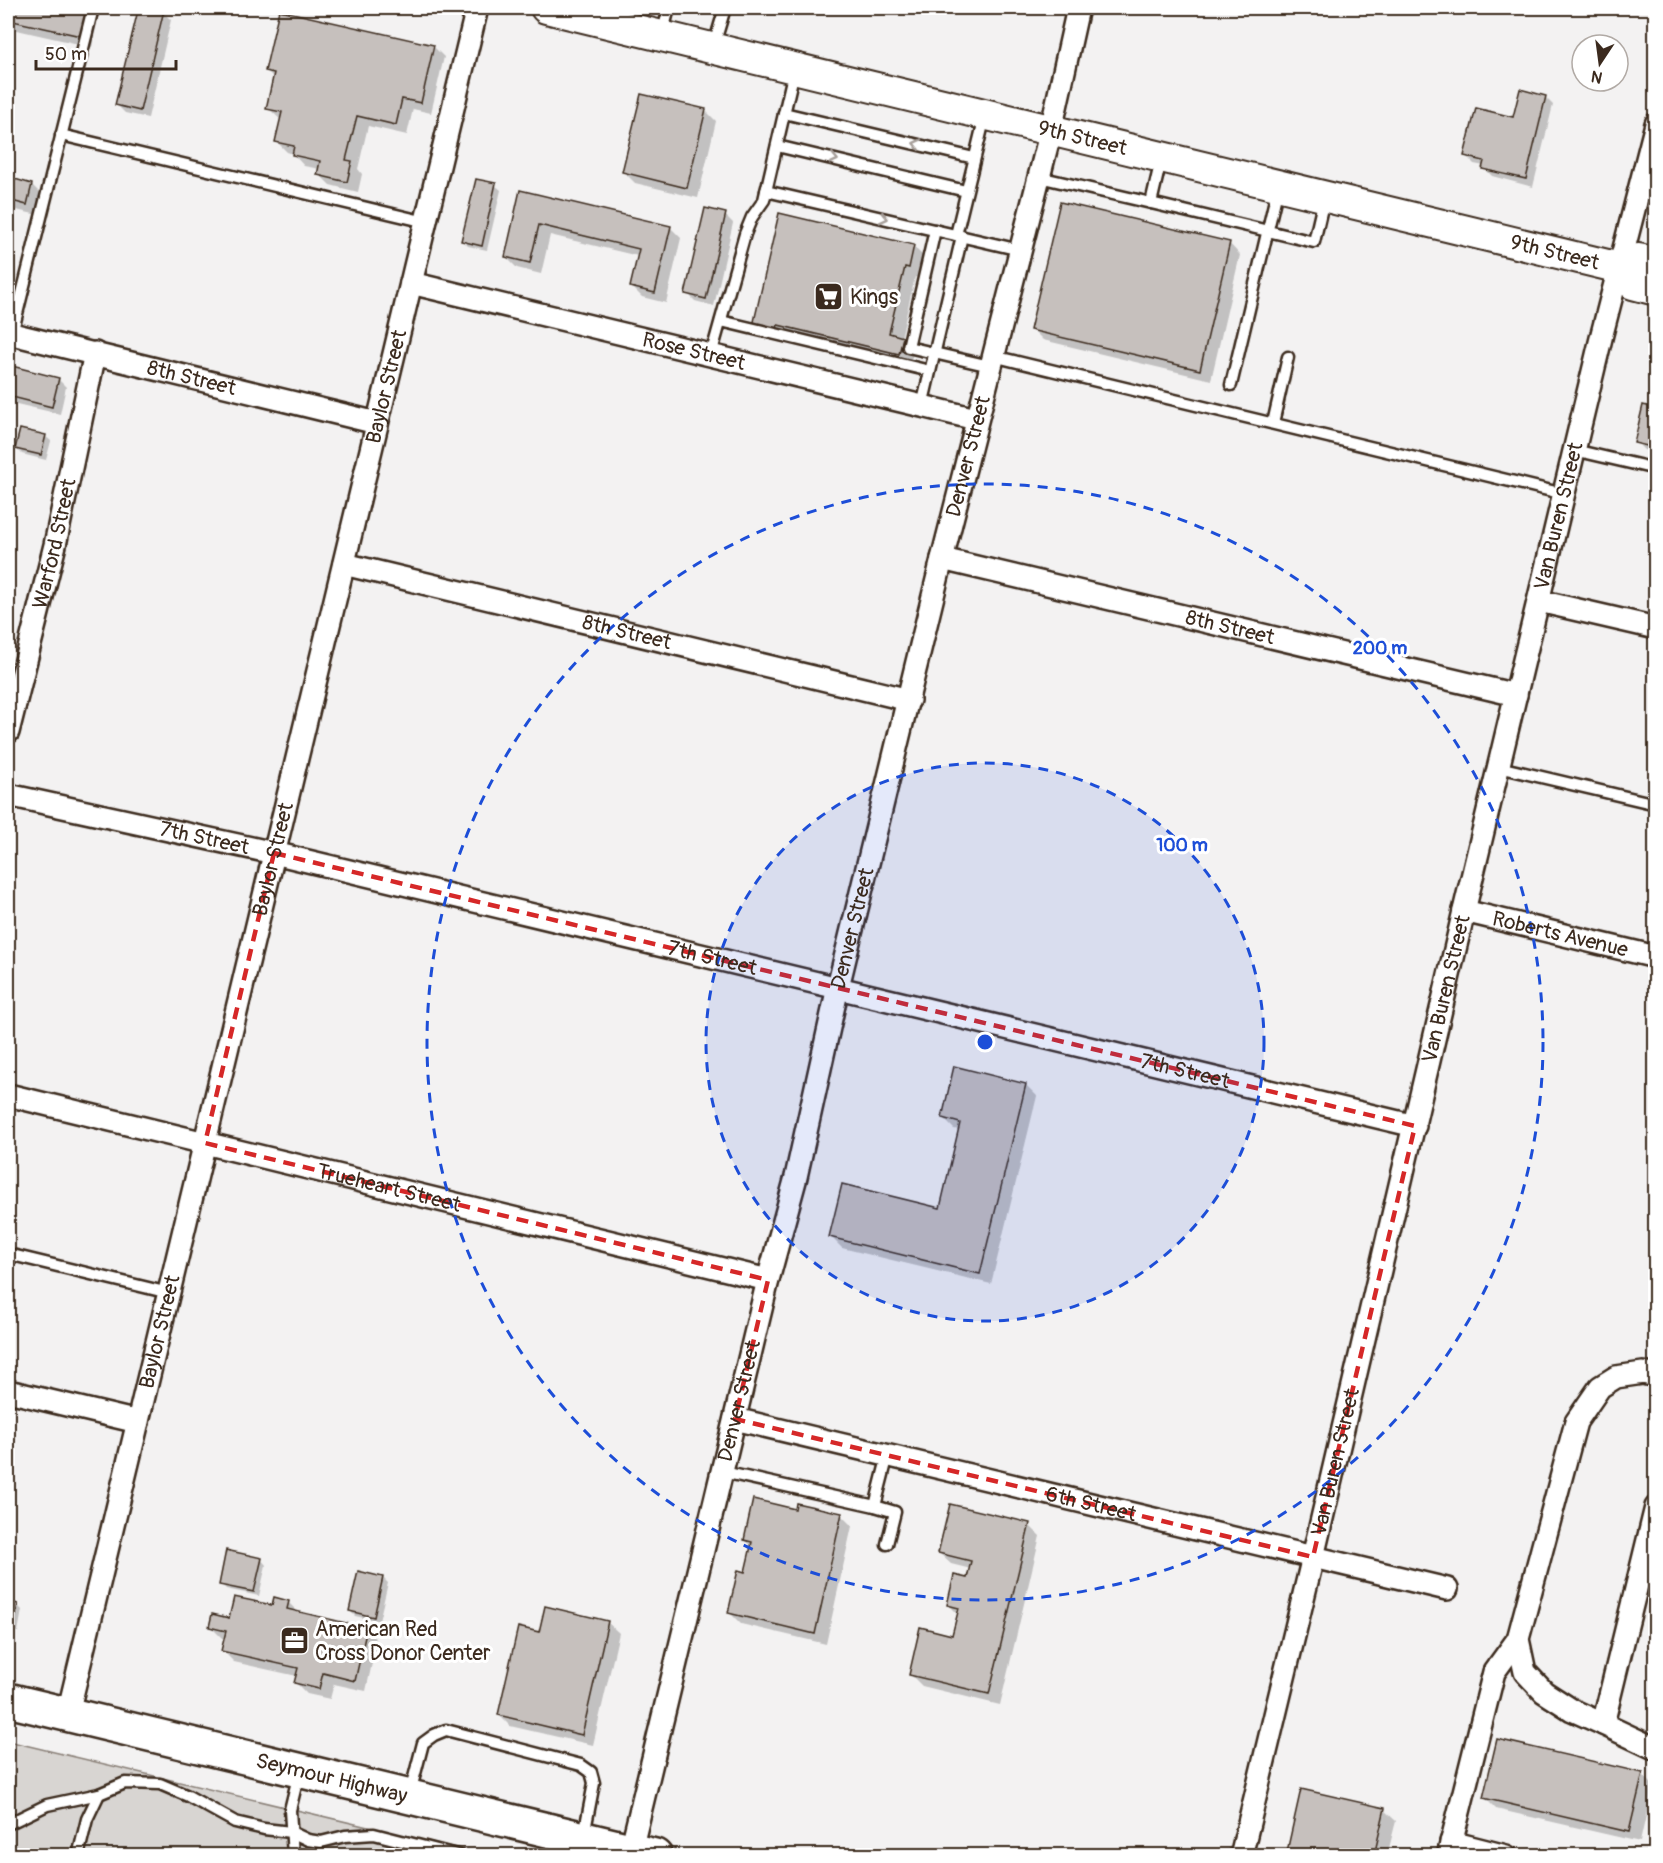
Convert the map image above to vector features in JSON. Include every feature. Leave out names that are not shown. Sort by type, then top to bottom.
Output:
[{"type":"main road","name":"Seymour Highway","points":[[8,1700],[643,1852]]},
{"type":"street","name":"Baylor Street","points":[[68,1713],[477,8]]},
{"type":"street","name":"9th Street","points":[[546,8],[665,22],[713,48],[1620,268],[1633,284],[1656,290]]},
{"type":"street","name":"Denver Street","points":[[643,1852],[735,1419],[768,1280],[796,1177],[838,987],[976,419],[1051,130],[1078,8]]},
{"type":"street","name":"Van Buren Street","points":[[1240,1856],[1313,1557],[1574,450],[1656,124]]},
{"type":"street","name":"9th Street","points":[[1620,268],[1639,259],[1656,263]]},
{"type":"street","name":"Rose Street","points":[[411,283],[976,419]]},
{"type":"street","name":"8th Street","points":[[10,333],[376,423]]},
{"type":"street","name":"Warford Street","points":[[8,732],[55,545],[94,353]]},
{"type":"street","name":"8th Street","points":[[942,559],[1516,695]]},
{"type":"street","name":"8th Street","points":[[344,564],[909,700]]},
{"type":"street","points":[[1539,601],[1656,628]]},
{"type":"street","name":"7th Street","points":[[8,795],[274,853],[1415,1126]]},
{"type":"street","name":"Roberts Avenue","points":[[1464,912],[1656,957]]},
{"type":"street","name":"Trueheart Street","points":[[8,1095],[768,1280]]},
{"type":"street","points":[[1506,1856],[1450,1849],[1494,1672],[1518,1639],[1576,1422],[1600,1388],[1616,1377],[1643,1373],[1656,1376]]},
{"type":"street","points":[[8,1391],[138,1422]]},
{"type":"street","name":"6th Street","points":[[735,1419],[1447,1589]]},
{"type":"street","points":[[1603,1724],[1656,1507]]},
{"type":"street","points":[[1518,1639],[1525,1672],[1544,1692],[1572,1710],[1656,1749]]},
{"type":"lane","points":[[10,333],[93,8]]},
{"type":"lane","points":[[713,48],[725,8]]},
{"type":"lane","points":[[711,355],[745,234],[764,200],[795,68]]},
{"type":"lane","points":[[784,113],[974,158]]},
{"type":"lane","points":[[922,406],[959,236],[966,190],[985,114]]},
{"type":"lane","points":[[61,135],[426,222]]},
{"type":"lane","points":[[777,146],[966,190]]},
{"type":"lane","points":[[1151,203],[1162,157]]},
{"type":"lane","points":[[1039,177],[1314,242],[1324,196]]},
{"type":"lane","points":[[1231,385],[1278,186]]},
{"type":"lane","points":[[766,191],[1020,250]]},
{"type":"lane","points":[[935,230],[908,348],[934,354],[991,361],[1272,423],[1564,494]]},
{"type":"lane","points":[[721,321],[930,371]]},
{"type":"lane","points":[[1272,423],[1288,357]]},
{"type":"lane","points":[[1574,450],[1656,469]]},
{"type":"lane","points":[[1499,767],[1656,804]]},
{"type":"lane","points":[[8,1254],[169,1293]]},
{"type":"lane","points":[[875,1506],[888,1455]]},
{"type":"lane","points":[[723,1472],[895,1512],[887,1544]]},
{"type":"lane","points":[[409,1796],[423,1743],[446,1730],[581,1766],[591,1772],[594,1783],[583,1838]]},
{"type":"lane","points":[[293,1856],[290,1810],[299,1769]]},
{"type":"lane","points":[[8,1824],[47,1805],[99,1794],[125,1783],[160,1784],[188,1796],[235,1822],[291,1832],[308,1840],[321,1842],[345,1836],[374,1834],[461,1856]]},
{"type":"lane","points":[[78,1856],[87,1819],[99,1794]]},
{"type":"highlighted area","points":[[274,853],[1415,1126],[1313,1557],[735,1419],[768,1280],[205,1143]]},
{"type":"shaded area","points":[[8,1741],[485,1855],[8,1856]]},
{"type":"building","points":[[8,8],[87,8],[81,36],[8,20]]},
{"type":"building","points":[[146,8],[164,10],[140,111],[115,105],[138,10]]},
{"type":"building","points":[[279,10],[434,45],[421,103],[402,99],[396,125],[357,116],[346,160],[352,161],[347,182],[317,175],[320,161],[292,155],[294,146],[275,142],[282,112],[266,109],[274,73],[265,71]]},
{"type":"building","points":[[1520,89],[1546,96],[1526,179],[1482,169],[1484,161],[1464,156],[1476,108],[1513,117]]},
{"type":"building","points":[[641,94],[706,109],[687,188],[622,172]]},
{"type":"building","points":[[8,177],[32,184],[27,205],[8,200]]},
{"type":"building","points":[[476,179],[496,183],[482,246],[461,241]]},
{"type":"building","points":[[520,190],[671,226],[655,293],[630,287],[639,249],[539,225],[530,263],[505,257]]},
{"type":"building","points":[[1060,202],[1230,242],[1200,370],[1030,330]]},
{"type":"building","points":[[705,208],[726,213],[706,299],[685,294]]},
{"type":"building","name":"Kings","points":[[779,213],[914,245],[909,268],[905,267],[889,333],[903,337],[899,354],[778,325],[776,332],[753,326]]},
{"type":"building","points":[[8,365],[59,378],[52,407],[8,396]]},
{"type":"building","points":[[1643,405],[1656,408],[1656,448],[1634,443]]},
{"type":"building","points":[[20,429],[46,435],[41,455],[15,449]]},
{"type":"building","points":[[954,1066],[1026,1084],[980,1274],[829,1237],[842,1184],[940,1208],[960,1123],[942,1118]]},
{"type":"building","points":[[753,1499],[795,1509],[796,1503],[842,1513],[815,1634],[728,1613],[738,1570],[745,1572],[752,1542],[744,1540]]},
{"type":"building","points":[[950,1504],[1030,1523],[989,1694],[909,1675],[920,1627],[952,1635],[959,1608],[947,1605],[954,1575],[967,1578],[971,1561],[938,1553]]},
{"type":"building","points":[[226,1550],[262,1558],[254,1592],[219,1585]]},
{"type":"building","points":[[358,1571],[383,1577],[374,1617],[349,1611]]},
{"type":"building","name":"American Red Cross Donor Center","points":[[234,1597],[272,1605],[274,1597],[289,1601],[287,1609],[367,1628],[355,1681],[323,1673],[319,1689],[294,1683],[298,1668],[221,1651],[226,1631],[209,1627],[212,1614],[229,1618]]},
{"type":"building","points":[[8,1601],[18,1604],[13,1628],[8,1627]]},
{"type":"building","points":[[545,1606],[608,1621],[582,1735],[498,1715],[518,1627],[539,1632]]},
{"type":"building","points":[[1497,1739],[1643,1773],[1629,1832],[1483,1798]]},
{"type":"building","points":[[1301,1789],[1385,1808],[1374,1856],[1286,1856]]},
{"type":"place","name":"Kings","points":[[829,297]]},
{"type":"place","name":"American Red Cross Donor Center","points":[[294,1641]]}]
